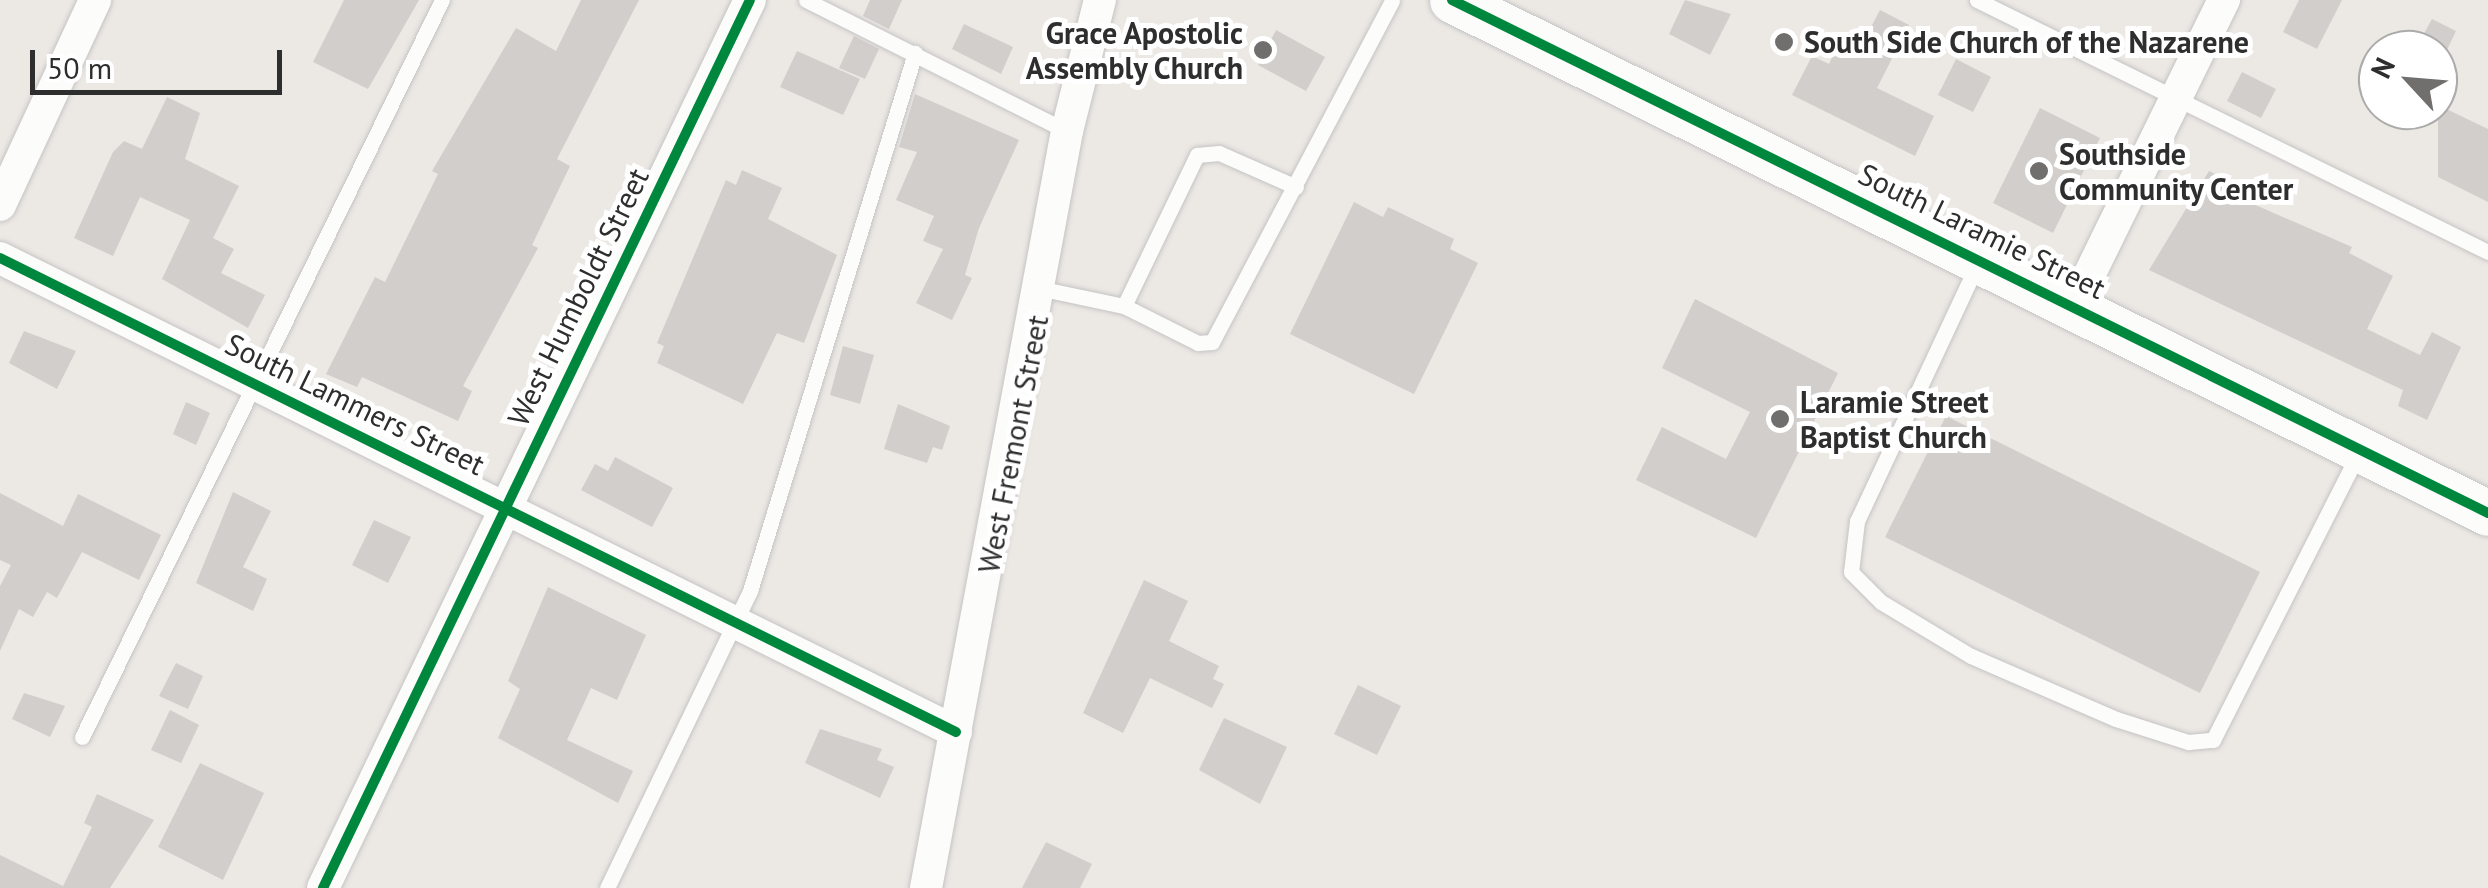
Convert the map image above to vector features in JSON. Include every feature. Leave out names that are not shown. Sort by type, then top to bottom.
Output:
[{"type":"street","points":[[0,204],[96,0]]},
{"type":"street","name":"West Humboldt Street","points":[[323,888],[750,0]]},
{"type":"street","name":"West Fremont Street","points":[[926,888],[1043,289],[1067,131],[1100,0]]},
{"type":"street","name":"South Laramie Street","points":[[1452,0],[2075,304],[2488,513]]},
{"type":"street","points":[[2075,304],[2224,0]]},
{"type":"street","name":"South Lammers Street","points":[[0,258],[505,505],[956,732]]},
{"type":"lane","points":[[82,737],[442,0]]},
{"type":"lane","points":[[806,0],[1067,131]]},
{"type":"lane","points":[[1043,289],[1124,306],[1198,343],[1212,342],[1392,0]]},
{"type":"lane","points":[[1976,0],[2488,252]]},
{"type":"lane","points":[[606,888],[736,621],[915,53]]},
{"type":"lane","points":[[1124,306],[1197,155],[1219,152],[1296,187]]},
{"type":"lane","points":[[1981,258],[1885,453],[1858,521],[1850,572],[1881,602],[1971,656],[2116,719],[2188,742],[2213,740],[2361,448]]},
{"type":"building","points":[[344,0],[419,0],[368,89],[313,62]]},
{"type":"building","points":[[581,0],[639,0],[557,159],[570,166],[532,245],[538,248],[463,386],[472,391],[458,421],[362,377],[357,387],[326,374],[375,277],[385,282],[438,174],[432,171],[516,28],[556,51]]},
{"type":"building","points":[[870,0],[902,0],[889,29],[863,16]]},
{"type":"building","points":[[1685,0],[1731,14],[1710,55],[1669,34]]},
{"type":"building","points":[[2299,0],[2342,0],[2317,49],[2283,32]]},
{"type":"building","points":[[1880,10],[1909,25],[1877,88],[1934,116],[1915,156],[1792,95],[1812,56],[1829,64],[1836,49],[1855,58]]},
{"type":"building","points":[[2432,19],[2454,30],[2426,30]]},
{"type":"building","points":[[964,24],[1013,47],[1001,74],[952,49]]},
{"type":"building","points":[[1276,30],[1325,57],[1306,91],[1258,65]]},
{"type":"building","points":[[854,36],[879,49],[865,79],[839,68]]},
{"type":"building","points":[[797,51],[860,79],[843,115],[780,87]]},
{"type":"building","points":[[1956,59],[1991,77],[1973,112],[1938,95]]},
{"type":"building","points":[[2242,72],[2276,89],[2261,118],[2227,101]]},
{"type":"building","points":[[915,94],[1019,140],[979,228],[965,275],[972,278],[952,320],[916,303],[943,249],[923,241],[934,216],[896,200],[917,152],[899,147]]},
{"type":"building","points":[[167,97],[200,113],[185,159],[239,186],[213,238],[234,249],[221,273],[265,295],[248,328],[162,279],[190,220],[140,197],[113,256],[74,238],[113,152],[124,141],[142,149]]},
{"type":"building","points":[[2040,108],[2100,138],[2053,233],[1993,203]]},
{"type":"building","points":[[2458,115],[2488,129],[2488,202],[2438,177],[2438,130],[2458,130]]},
{"type":"building","points":[[742,170],[782,188],[768,219],[837,255],[804,343],[777,333],[743,404],[657,363],[664,346],[657,343],[726,180],[736,185]]},
{"type":"building","points":[[2209,171],[2249,191],[2244,200],[2352,247],[2349,253],[2393,276],[2367,329],[2420,355],[2432,332],[2461,347],[2427,420],[2398,406],[2403,390],[2149,270]]},
{"type":"building","points":[[1354,202],[1383,217],[1388,207],[1454,239],[1450,249],[1478,263],[1414,394],[1290,334]]},
{"type":"building","name":"Laramie Street Baptist Church","points":[[1695,299],[1838,373],[1756,538],[1636,480],[1662,427],[1726,459],[1750,412],[1662,368]]},
{"type":"building","points":[[24,331],[76,351],[57,389],[9,363]]},
{"type":"building","points":[[843,346],[874,355],[860,404],[830,395]]},
{"type":"building","points":[[186,402],[210,413],[196,445],[173,434]]},
{"type":"building","points":[[898,404],[950,426],[942,450],[933,447],[927,463],[884,449]]},
{"type":"building","points":[[1946,416],[2260,572],[2200,693],[1885,537]]},
{"type":"building","points":[[615,457],[673,488],[652,527],[581,490],[595,464],[608,471]]},
{"type":"building","points":[[233,492],[271,511],[243,567],[267,579],[253,611],[196,583]]},
{"type":"building","points":[[0,493],[63,526],[78,494],[161,535],[139,580],[82,552],[57,598],[47,592],[33,617],[19,609],[0,651],[0,586],[11,565],[0,560]]},
{"type":"building","points":[[374,520],[411,537],[388,583],[352,565]]},
{"type":"building","points":[[1144,580],[1188,601],[1169,641],[1219,666],[1213,679],[1224,684],[1212,708],[1150,678],[1123,733],[1083,713]]},
{"type":"building","points":[[548,587],[646,635],[617,700],[591,688],[567,740],[633,771],[618,803],[498,738],[520,689],[508,681]]},
{"type":"building","points":[[176,663],[203,676],[188,709],[159,696]]},
{"type":"building","points":[[1358,685],[1401,706],[1377,755],[1334,734]]},
{"type":"building","points":[[24,693],[65,706],[50,737],[12,719]]},
{"type":"building","points":[[170,710],[199,725],[181,763],[151,750]]},
{"type":"building","points":[[1224,718],[1287,747],[1260,804],[1199,770]]},
{"type":"building","points":[[820,729],[882,749],[877,760],[894,767],[880,798],[805,763]]},
{"type":"building","points":[[200,763],[264,793],[223,880],[158,847]]},
{"type":"building","points":[[97,794],[154,820],[110,888],[0,888],[0,855],[63,886],[92,827],[84,823]]},
{"type":"building","points":[[1046,842],[1092,864],[1080,888],[1022,888]]},
{"type":"cycle path","points":[[323,888],[750,0]]},
{"type":"cycle path","points":[[1452,0],[2488,513]]},
{"type":"cycle path","points":[[0,258],[956,732]]},
{"type":"place","name":"South Side Church of the Nazarene","points":[[1784,42]]},
{"type":"place","name":"Grace Apostolic Assembly Church","points":[[1263,50]]},
{"type":"place","name":"Southside Community Center","points":[[2039,171]]},
{"type":"place","name":"Laramie Street Baptist Church","points":[[1780,419]]}]
